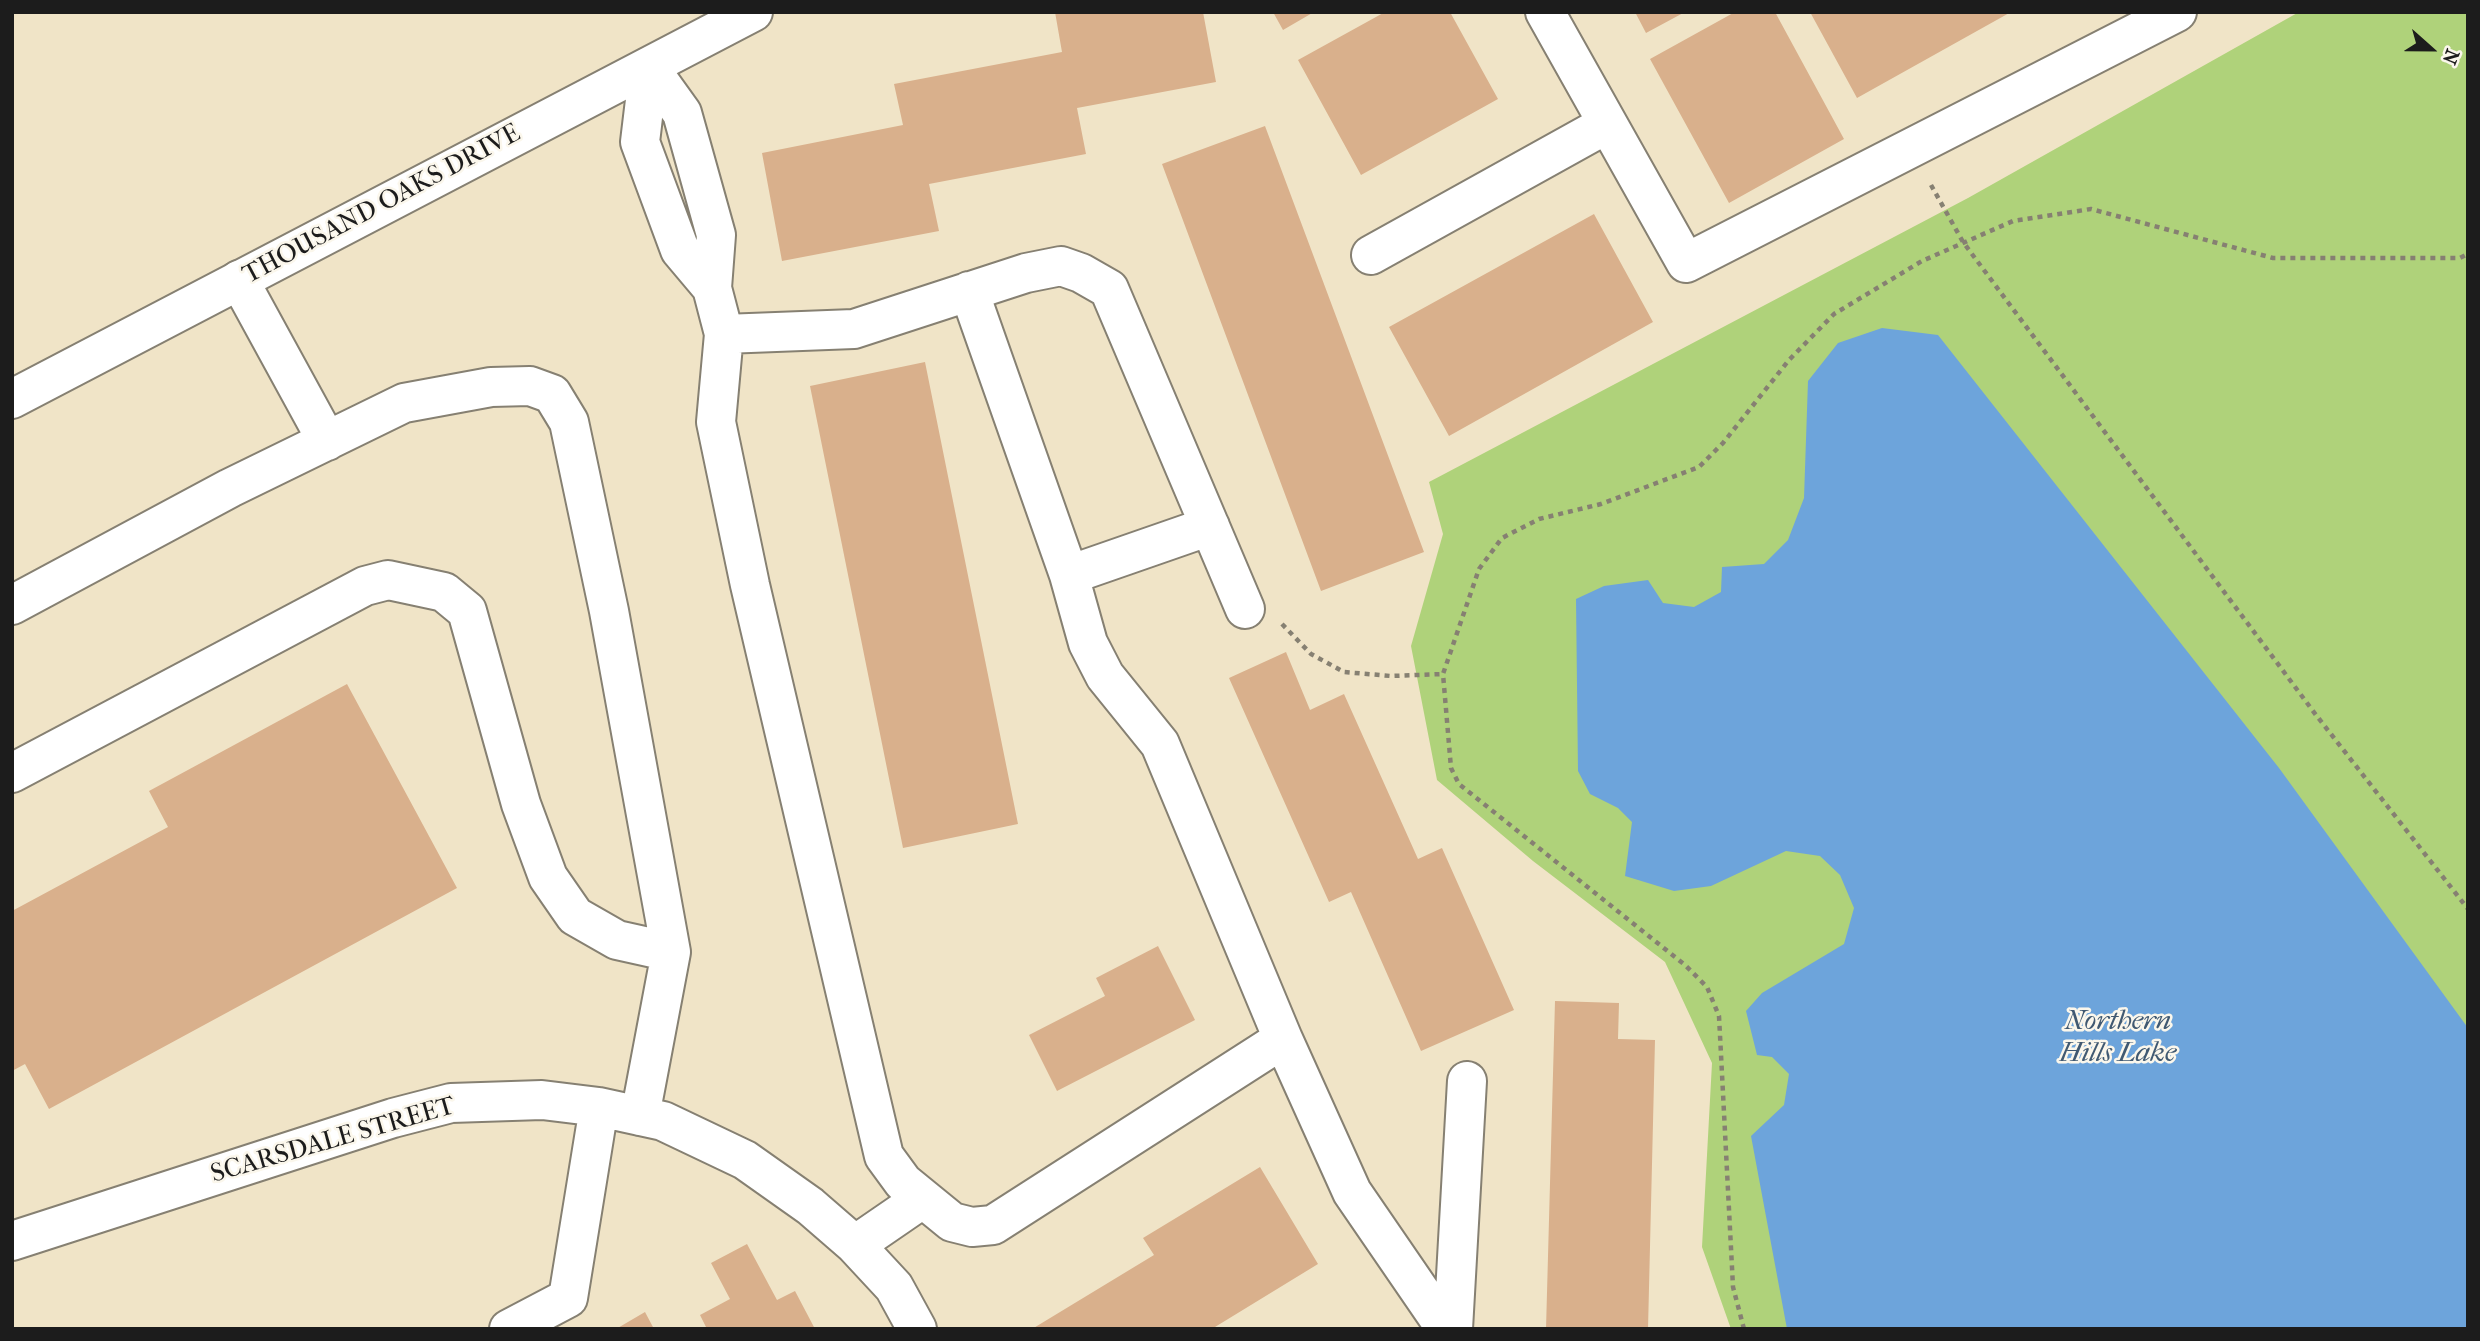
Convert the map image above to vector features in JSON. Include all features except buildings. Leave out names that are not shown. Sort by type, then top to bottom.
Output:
[{"type":"street","name":"THOUSAND OAKS DRIVE","points":[[12,399],[753,12]]},
{"type":"street","points":[[1545,12],[1686,263],[2177,12]]},
{"type":"street","points":[[649,66],[640,142],[680,250],[712,288],[724,334],[716,422],[750,585],[884,1156],[903,1182],[952,1222],[972,1227],[993,1225],[1283,1039]]},
{"type":"street","points":[[1371,256],[1607,124]]},
{"type":"street","points":[[724,334],[854,329],[1026,273],[1061,266],[1109,289],[1245,609]]},
{"type":"street","points":[[239,280],[327,441]]},
{"type":"street","points":[[969,291],[1069,575],[1088,643],[1105,676],[1160,744],[1283,1039],[1352,1192],[1446,1329]]},
{"type":"street","points":[[12,605],[230,488],[404,403],[491,387],[530,386],[552,394],[569,422],[572,436],[609,611],[671,952],[640,1116]]},
{"type":"street","points":[[1069,575],[1210,526]]},
{"type":"street","points":[[12,773],[365,586],[388,580],[444,592],[467,611],[521,804],[548,877],[575,916],[617,940],[671,952]]},
{"type":"street","points":[[1453,1329],[1467,1081]]},
{"type":"street","name":"SCARSDALE STREET","points":[[12,1241],[393,1118],[451,1103],[542,1100],[599,1107],[640,1116],[697,1135],[745,1160],[810,1206],[855,1245],[894,1287],[917,1329]]},
{"type":"street","points":[[509,1329],[568,1298],[599,1107]]},
{"type":"street","points":[[855,1245],[922,1199]]},
{"type":"path","points":[[1910,149],[1963,242],[2316,715],[2468,909]]},
{"type":"path","points":[[1744,1329],[1733,1287],[1719,1016],[1707,987],[1651,937],[1459,784],[1451,768],[1443,674],[1479,569],[1502,538],[1539,519],[1601,505],[1699,467],[1731,434],[1789,360],[1834,314],[1922,261],[2013,221],[2091,209],[2273,258],[2460,258],[2468,254]]},
{"type":"path","points":[[1245,609],[1271,612],[1311,654],[1344,672],[1391,676],[1443,674]]},
{"type":"green space","points":[[2299,12],[2468,12],[2468,1329],[1731,1329],[1702,1247],[1712,1063],[1665,962],[1533,861],[1437,780],[1411,646],[1443,534],[1429,482],[1968,198]]},
{"type":"water","name":"Northern Hills Lake","points":[[1882,328],[1938,335],[2279,768],[2468,1028],[2468,1329],[1787,1329],[1751,1136],[1784,1105],[1789,1074],[1772,1057],[1757,1055],[1746,1011],[1762,993],[1844,944],[1854,908],[1840,875],[1820,856],[1786,851],[1711,886],[1674,891],[1625,876],[1632,822],[1618,808],[1590,794],[1578,771],[1576,599],[1604,586],[1648,580],[1663,603],[1694,607],[1721,592],[1722,567],[1764,564],[1788,540],[1804,498],[1808,381],[1838,343]]}]
